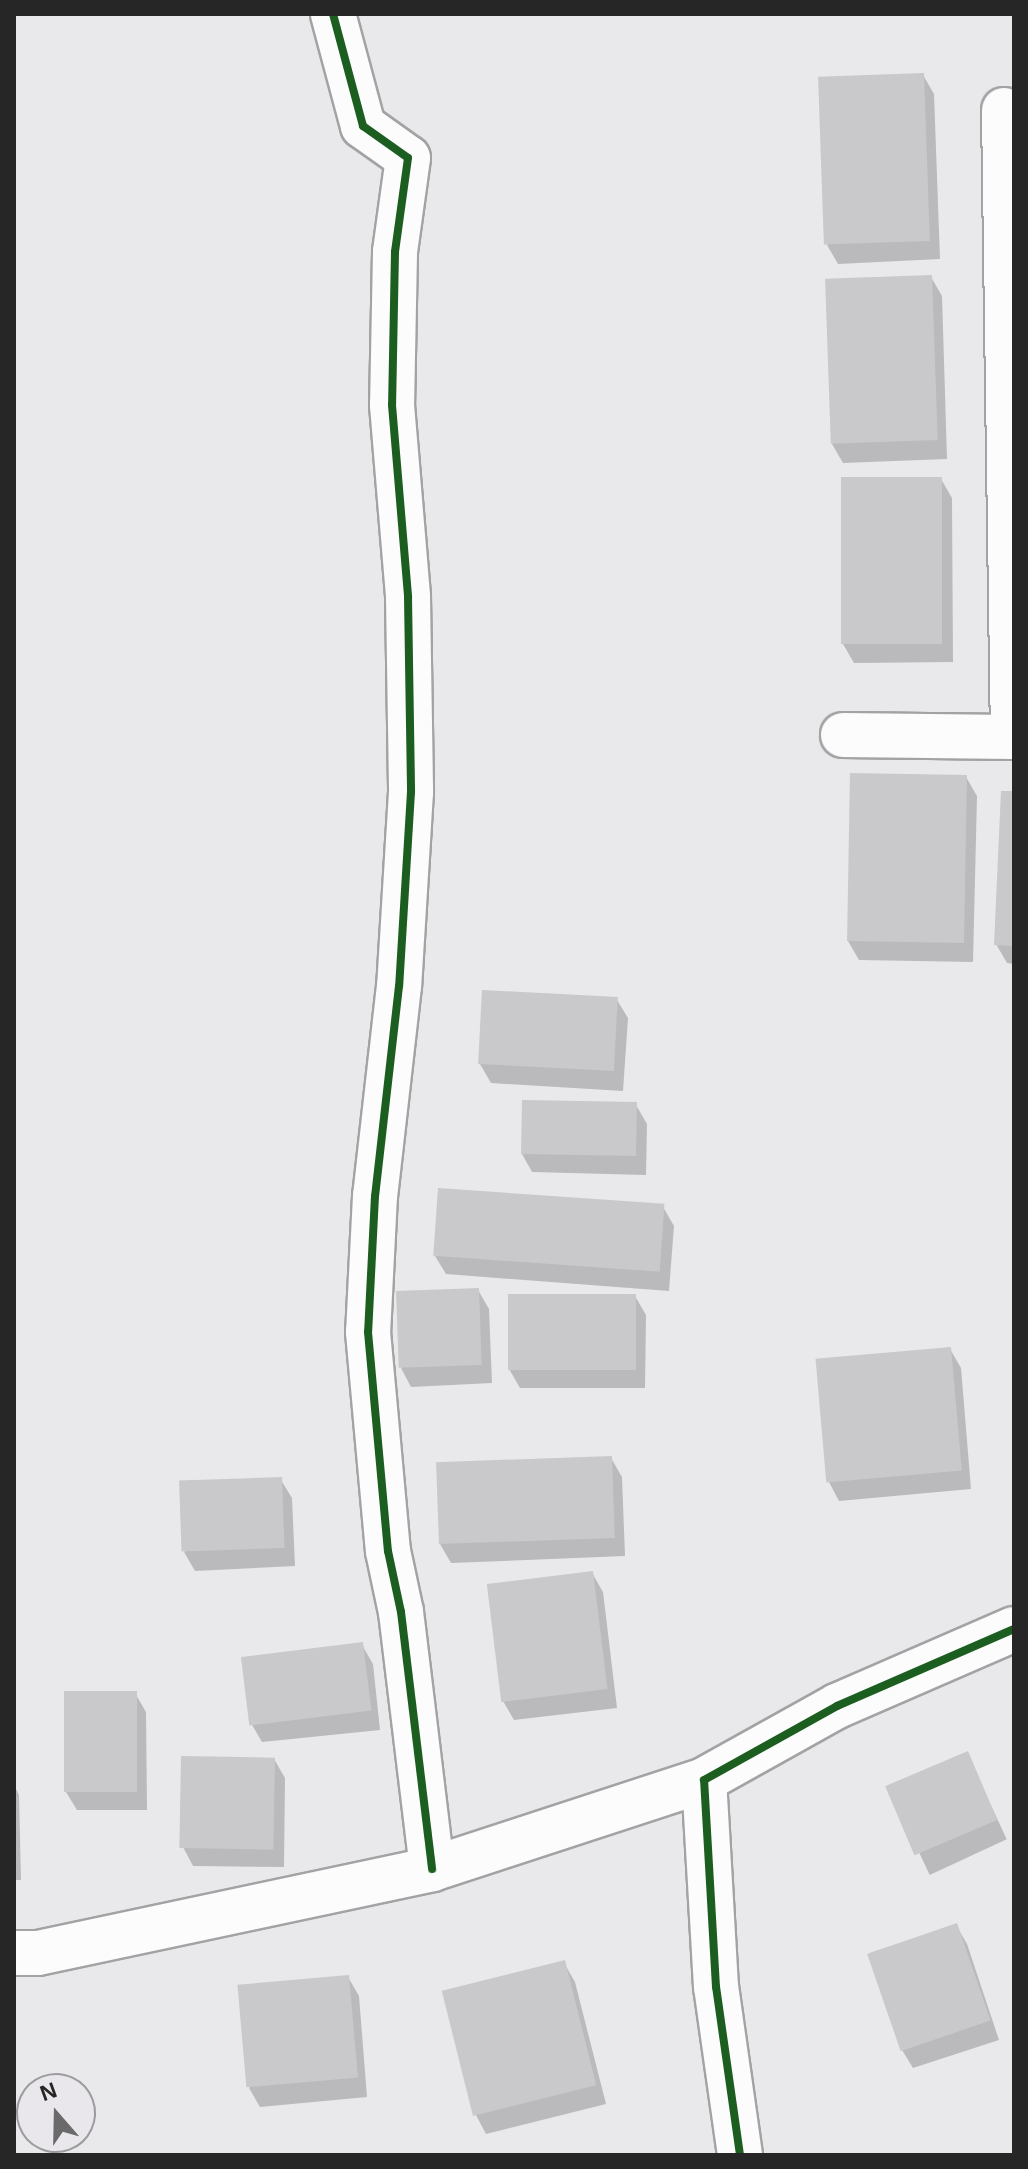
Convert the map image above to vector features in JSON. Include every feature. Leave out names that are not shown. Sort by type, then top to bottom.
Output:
[{"type":"street","points":[[333,14],[363,126],[408,158],[395,252],[392,405],[408,597],[411,792],[399,986],[375,1196],[368,1332],[388,1551],[401,1612],[432,1869]]},
{"type":"street","points":[[843,735],[1014,737],[1004,110]]},
{"type":"street","points":[[14,1953],[38,1953],[432,1869],[704,1780],[837,1706],[1014,1629]]},
{"type":"street","points":[[704,1780],[716,1987],[740,2155]]},
{"type":"building","points":[[924,73],[930,241],[824,245],[818,77]]},
{"type":"building","points":[[932,275],[938,440],[831,444],[825,279]]},
{"type":"building","points":[[841,477],[942,477],[942,644],[841,644]]},
{"type":"building","points":[[850,773],[967,775],[964,943],[847,941]]},
{"type":"building","points":[[1001,791],[1014,791],[1014,946],[994,945]]},
{"type":"building","points":[[482,990],[618,997],[614,1071],[478,1064]]},
{"type":"building","points":[[522,1100],[637,1102],[636,1156],[521,1154]]},
{"type":"building","points":[[438,1188],[664,1204],[660,1272],[433,1256]]},
{"type":"building","points":[[479,1288],[482,1365],[399,1368],[396,1291]]},
{"type":"building","points":[[508,1294],[636,1294],[636,1370],[508,1370]]},
{"type":"building","points":[[951,1347],[962,1471],[826,1482],[816,1359]]},
{"type":"building","points":[[612,1456],[615,1538],[439,1544],[436,1462]]},
{"type":"building","points":[[282,1477],[284,1548],[182,1552],[179,1481]]},
{"type":"building","points":[[593,1571],[608,1689],[501,1702],[487,1584]]},
{"type":"building","points":[[363,1642],[371,1710],[249,1725],[241,1657]]},
{"type":"building","points":[[64,1691],[137,1691],[137,1792],[64,1792]]},
{"type":"building","points":[[968,1751],[997,1820],[914,1855],[885,1786]]},
{"type":"building","points":[[181,1756],[275,1758],[273,1850],[179,1848]]},
{"type":"building","points":[[957,1923],[991,2020],[901,2051],[867,1954]]},
{"type":"building","points":[[565,1960],[596,2085],[473,2116],[442,1991]]},
{"type":"building","points":[[349,1975],[358,2078],[246,2087],[237,1985]]},
{"type":"cycle path","points":[[333,14],[363,126],[408,158],[395,252],[392,405],[408,597],[411,792],[399,986],[375,1196],[368,1332],[388,1551],[401,1612],[432,1869]]},
{"type":"cycle path","points":[[740,2155],[716,1987],[704,1780],[837,1706],[1014,1629]]}]
